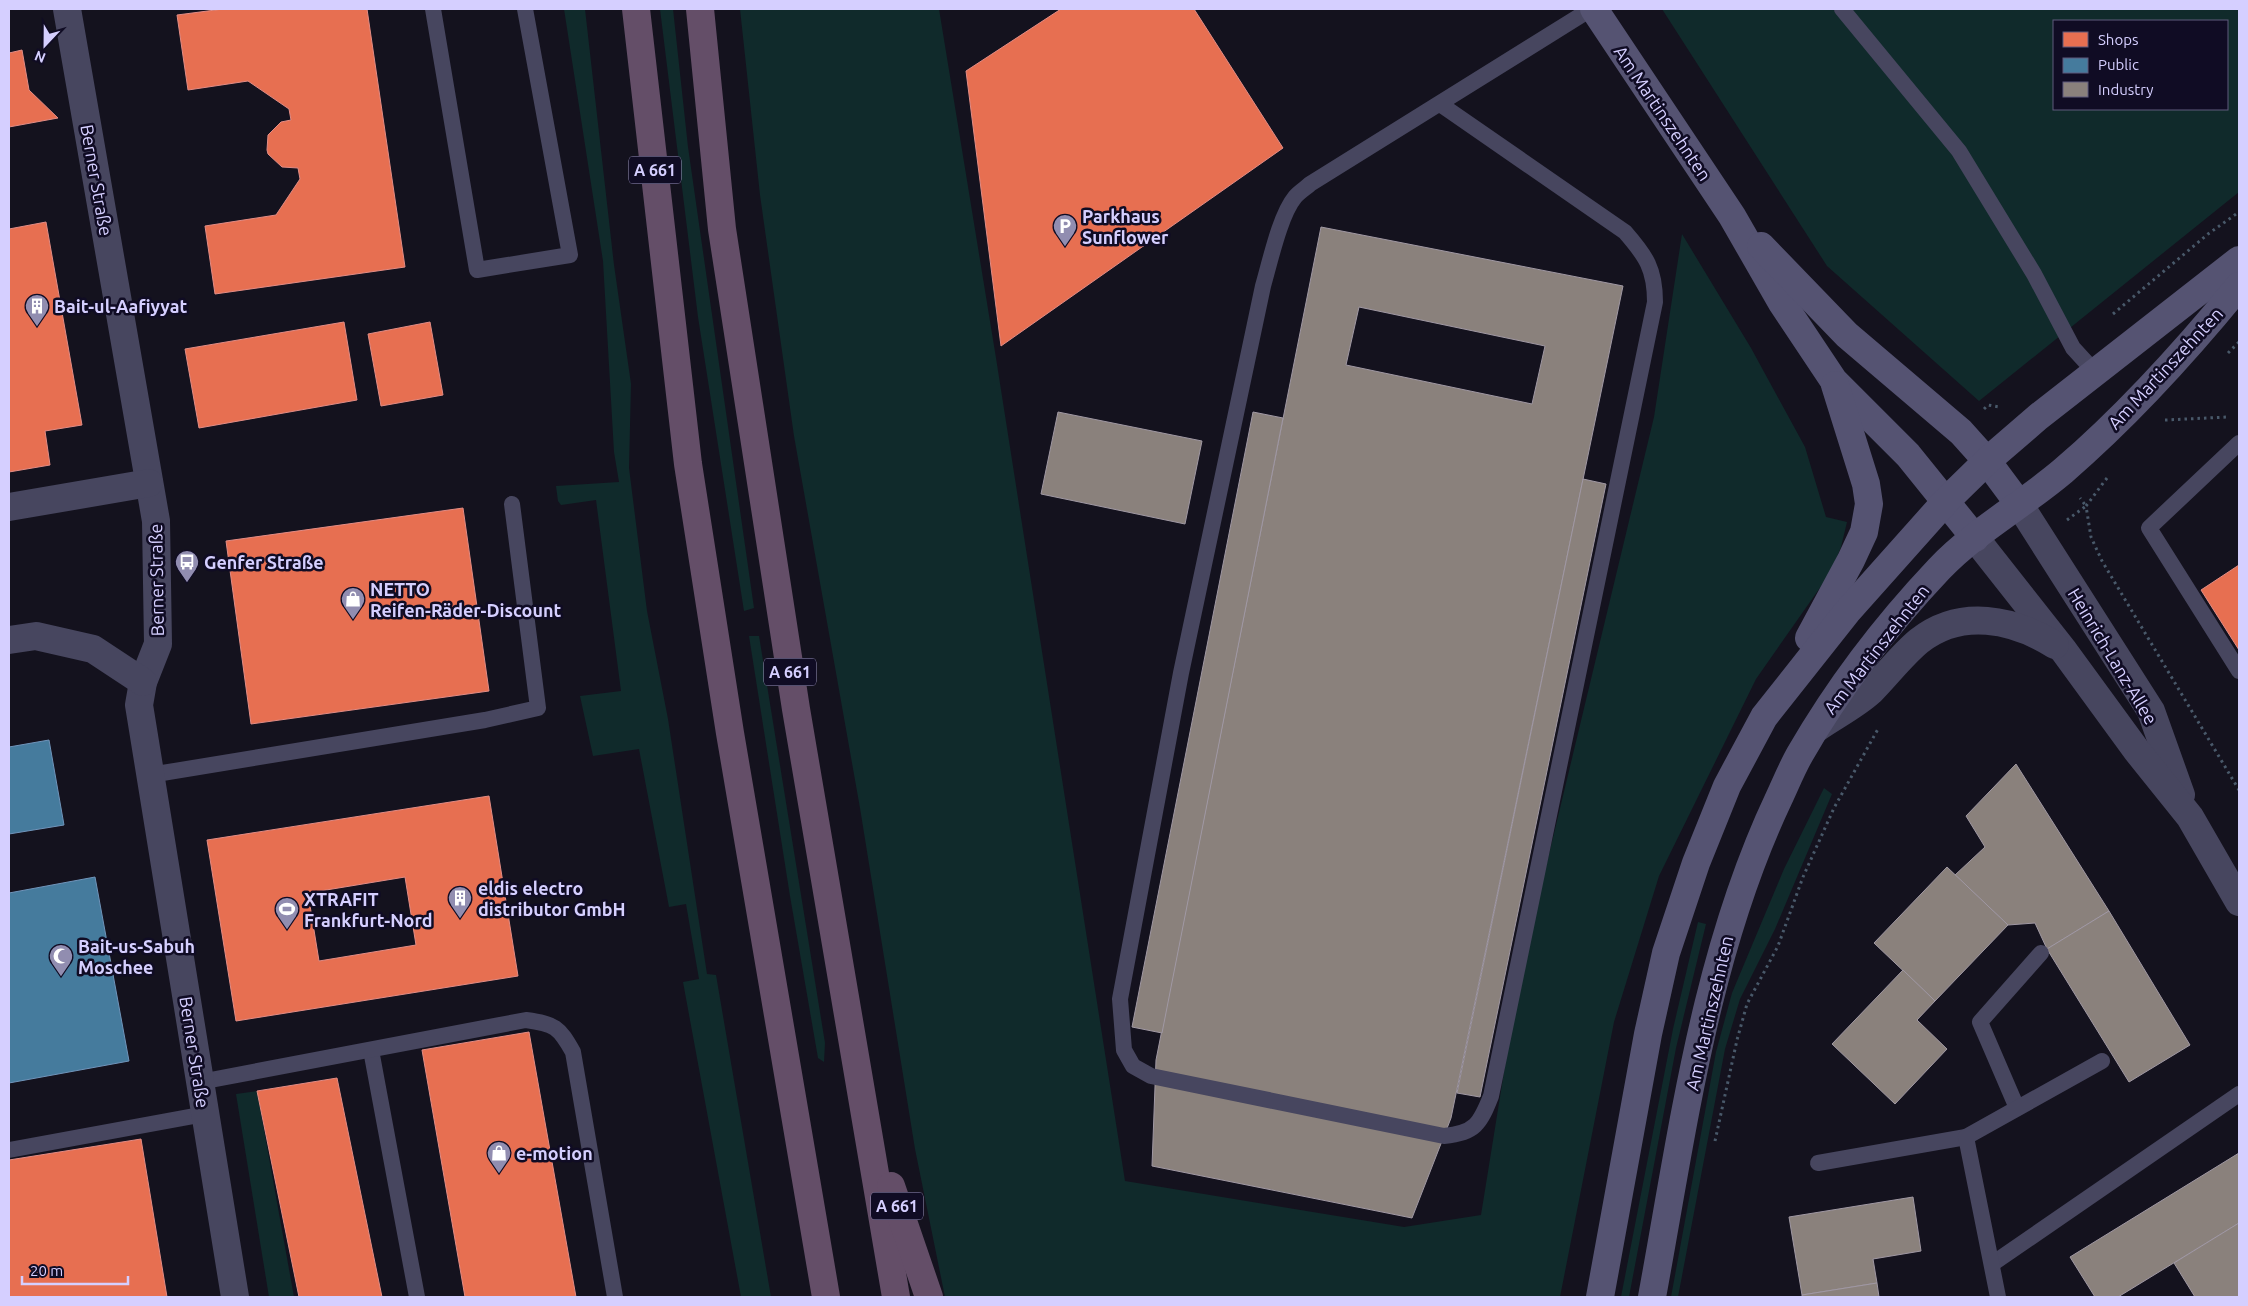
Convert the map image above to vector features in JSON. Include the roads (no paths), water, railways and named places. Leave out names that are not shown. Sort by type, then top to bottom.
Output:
[{"type":"highway","name":"A 661","points":[[636,9],[688,464],[730,733],[826,1297]]},
{"type":"highway","name":"A 661","points":[[700,9],[722,229],[796,708],[896,1297]]},
{"type":"highway","name":"A 661","points":[[865,1114],[929,1297]]},
{"type":"main road","name":"Am Martinszehnten","points":[[1592,9],[1732,216],[1782,303],[1834,382],[1908,455],[1946,500]]},
{"type":"main road","name":"Am Martinszehnten","points":[[1732,216],[1847,335],[1961,432],[1987,461]]},
{"type":"main road","name":"Am Martinszehnten","points":[[1600,1297],[1648,1034],[1666,953],[1696,862],[1727,786],[1764,717],[1847,612],[1946,500],[2038,417],[2239,260]]},
{"type":"main road","name":"Am Martinszehnten","points":[[1652,1297],[1692,1078],[1717,968],[1744,883],[1767,824],[1800,754],[1841,689],[1892,624],[1940,568],[1975,538],[2062,472],[2107,430],[2202,332],[2239,286]]},
{"type":"main road","points":[[1764,717],[1840,583],[1864,532],[1869,504],[1866,484],[1834,382]]},
{"type":"main road","points":[[1987,461],[2019,504]]},
{"type":"main road","points":[[1946,500],[1975,538]]},
{"type":"street","name":"Berner Straße","points":[[67,9],[156,521],[158,644],[143,682],[139,705],[235,1297]]},
{"type":"street","points":[[9,507],[148,483]]},
{"type":"street","name":"Heinrich-Lanz-Allee","points":[[2019,504],[2150,711],[2190,817]]},
{"type":"street","name":"Heinrich-Lanz-Allee","points":[[1975,538],[2064,651],[2137,751],[2190,817],[2239,902]]},
{"type":"street","name":"Heinrich-Lanz-Allee","points":[[1817,728],[1870,692],[1920,641],[1941,628],[1965,620],[2002,622],[2025,629],[2064,651]]},
{"type":"street","points":[[9,640],[36,636],[93,649],[143,682]]},
{"type":"lane","points":[[433,9],[476,270],[570,255],[524,9]]},
{"type":"lane","points":[[1440,104],[1625,232],[1641,249],[1652,268],[1656,302],[1491,1096],[1482,1118],[1474,1128],[1462,1134],[1444,1136],[1151,1076],[1134,1066],[1124,1050],[1120,999],[1181,672],[1263,286],[1273,248],[1288,209],[1295,197],[1310,184],[1592,9]]},
{"type":"lane","points":[[1842,9],[1959,151],[2034,274],[2073,348],[2095,372]]},
{"type":"lane","points":[[2239,442],[2149,528],[2239,671]]},
{"type":"lane","points":[[150,775],[484,720],[538,708],[512,504]]},
{"type":"lane","points":[[2017,1108],[1980,1022],[2040,953]]},
{"type":"lane","points":[[200,1082],[526,1020],[549,1023],[563,1035],[573,1052],[615,1297]]},
{"type":"lane","points":[[371,1050],[417,1297]]},
{"type":"lane","points":[[1818,1163],[1966,1137],[2102,1061]]},
{"type":"lane","points":[[1992,1264],[2239,1094]]},
{"type":"lane","points":[[9,1150],[205,1114]]},
{"type":"lane","points":[[1966,1137],[1998,1297]]},
{"type":"place","name":"Parkhaus Sunflower","points":[[1065,247]]},
{"type":"place","name":"Bait-ul-Aafiyyat","points":[[37,327]]},
{"type":"place","name":"Genfer Straße","points":[[187,583]]},
{"type":"place","name":"NETTO Reifen-Räder-Discount","points":[[353,620]]},
{"type":"place","name":"eldis electro distributor GmbH","points":[[460,919]]},
{"type":"place","name":"XTRAFIT Frankfurt-Nord","points":[[287,930]]},
{"type":"place","name":"Bait-us-Sabuh Moschee","points":[[61,977]]},
{"type":"place","name":"e-motion","points":[[499,1174]]}]
